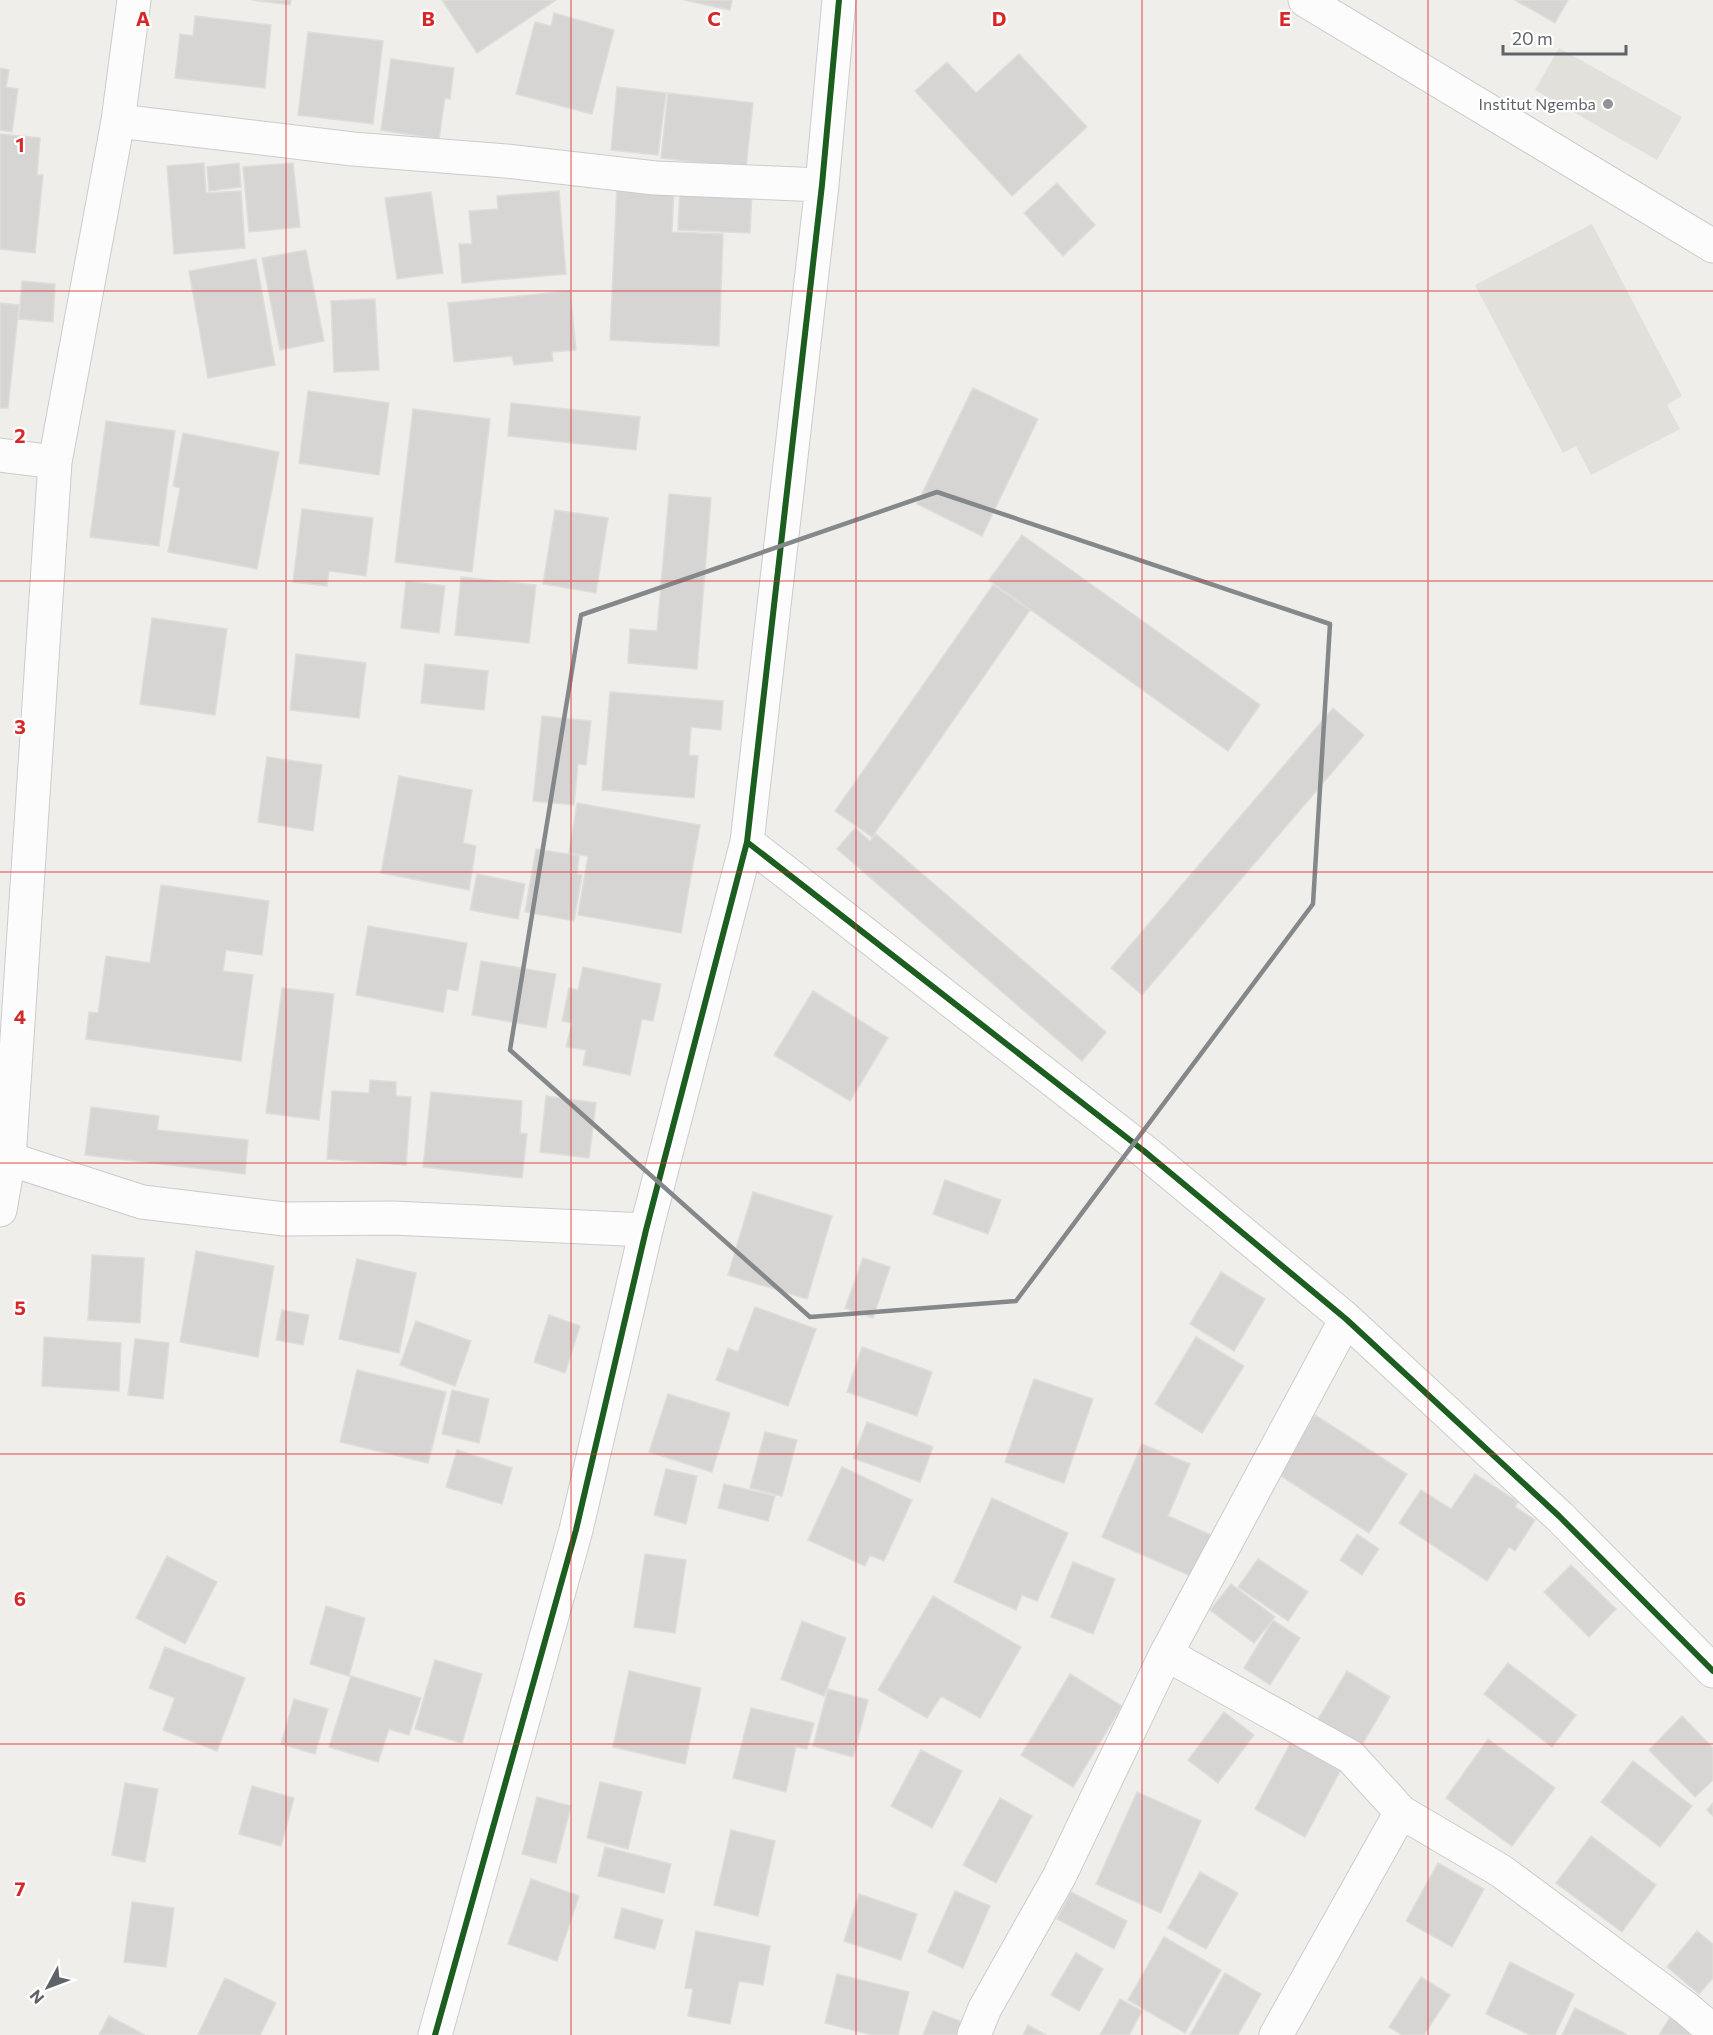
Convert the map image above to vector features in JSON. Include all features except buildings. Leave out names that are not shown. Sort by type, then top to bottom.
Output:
[{"type":"street","points":[[0,1210],[55,462],[118,121],[134,0]]},
{"type":"street","points":[[435,2035],[576,1530],[646,1230],[747,842],[822,186],[839,0]]},
{"type":"street","points":[[1305,0],[1713,246]]},
{"type":"street","points":[[118,121],[353,149],[506,160],[655,178],[822,186]]},
{"type":"street","points":[[0,455],[55,462]]},
{"type":"street","points":[[747,842],[1144,1151],[1346,1319],[1558,1516],[1713,1671]]},
{"type":"street","points":[[4,1157],[142,1202],[284,1219],[393,1218],[646,1230]]},
{"type":"street","points":[[974,2035],[985,2008],[1059,1877],[1166,1654],[1346,1319]]},
{"type":"street","points":[[1166,1654],[1351,1757],[1401,1812],[1501,1871],[1686,2008],[1713,2031]]},
{"type":"street","points":[[1276,2035],[1401,1812]]},
{"type":"highlighted area","points":[[937,492],[1330,624],[1313,904],[1016,1301],[810,1317],[510,1050],[581,615]]},
{"type":"shaded area","name":"Institut Ngemba","points":[[1559,48],[1682,117],[1657,160],[1535,90]]},
{"type":"shaded area","points":[[1592,224],[1682,396],[1667,405],[1680,429],[1591,475],[1576,446],[1563,453],[1475,285]]},
{"type":"cycle path","points":[[435,2035],[576,1530],[646,1230],[747,842],[822,185],[839,0]]},
{"type":"cycle path","points":[[747,842],[1144,1151],[1346,1319],[1559,1516],[1713,1671]]},
{"type":"place","name":"Institut Ngemba","points":[[1608,104]]}]
